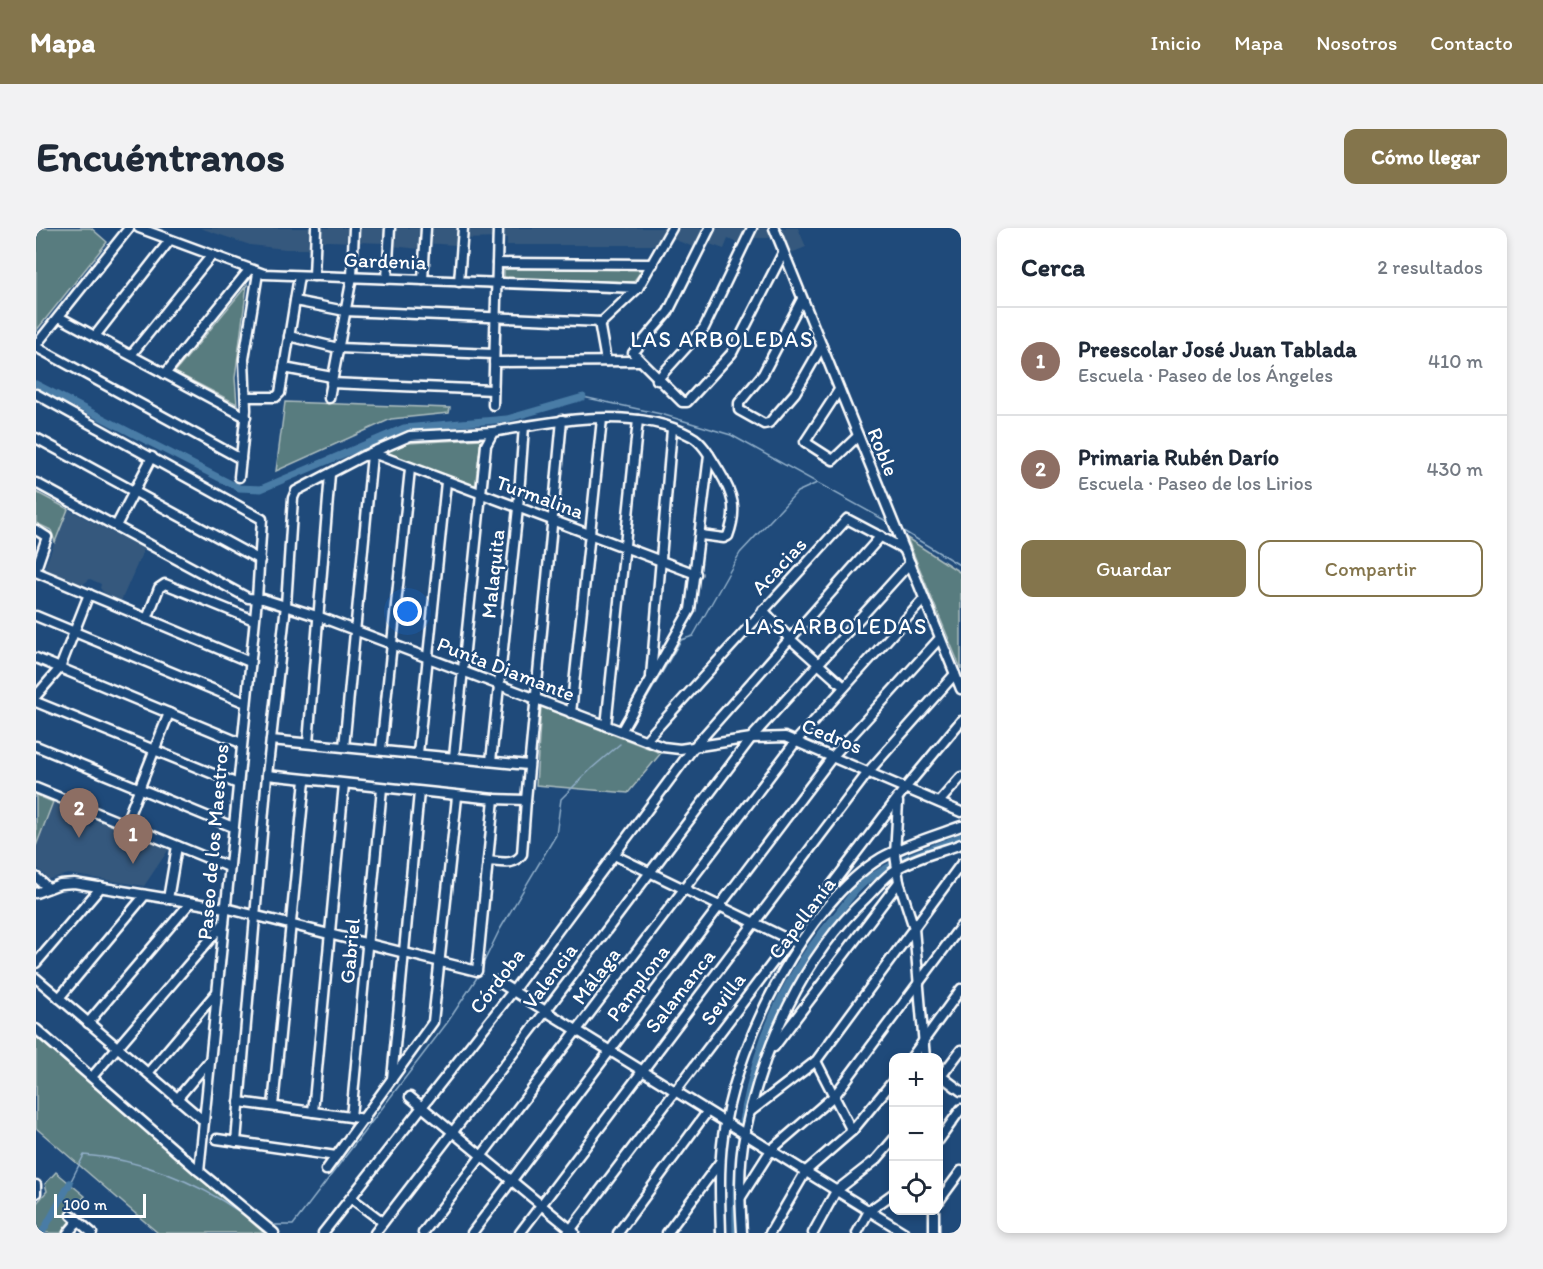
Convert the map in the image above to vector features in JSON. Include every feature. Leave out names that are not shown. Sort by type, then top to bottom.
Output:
[{"type":"street","points":[[129,228],[36,346],[241,459]]},
{"type":"street","name":"Gardenia","points":[[139,228],[253,272],[299,276],[638,288]]},
{"type":"street","points":[[314,276],[316,228]]},
{"type":"street","points":[[329,398],[352,277],[354,228]]},
{"type":"street","points":[[387,279],[390,228]]},
{"type":"street","points":[[423,280],[426,228]]},
{"type":"street","points":[[459,282],[463,228]]},
{"type":"street","points":[[493,405],[498,228]]},
{"type":"street","points":[[295,301],[345,311],[599,322],[606,320],[638,288],[672,228]]},
{"type":"street","points":[[289,336],[338,348],[494,358],[606,361],[636,358],[668,312],[710,228]]},
{"type":"street","points":[[657,380],[704,328],[752,228]]},
{"type":"street","name":"Roble","points":[[774,228],[961,689]]},
{"type":"street","points":[[95,336],[170,240]]},
{"type":"street","points":[[636,358],[657,380],[684,402],[695,394],[732,353],[783,253]]},
{"type":"street","points":[[131,356],[212,256]]},
{"type":"street","points":[[497,263],[653,264]]},
{"type":"street","points":[[165,374],[253,272]]},
{"type":"street","points":[[239,477],[246,417],[244,359],[253,272]]},
{"type":"street","points":[[246,397],[279,395],[299,276]]},
{"type":"street","points":[[802,299],[763,374],[739,403],[738,408],[764,424],[769,423],[791,399],[822,346]]},
{"type":"street","points":[[59,317],[246,417]]},
{"type":"street","points":[[599,322],[606,361]]},
{"type":"street","points":[[284,368],[332,380],[493,390]]},
{"type":"street","points":[[839,390],[805,442],[833,460],[858,436]]},
{"type":"street","points":[[36,394],[152,457],[116,526]]},
{"type":"street","points":[[571,713],[602,419]]},
{"type":"street","points":[[488,861],[512,862],[519,860],[522,854],[534,698],[562,420]]},
{"type":"street","points":[[236,1142],[267,775],[296,491],[367,456],[378,447],[410,436],[493,432],[562,420],[638,420],[691,436],[709,455],[733,495],[728,536],[724,538],[701,535]]},
{"type":"street","points":[[606,726],[638,420]]},
{"type":"street","name":"Malaquita","points":[[491,761],[518,508],[524,426]]},
{"type":"street","points":[[651,679],[672,429]]},
{"type":"street","points":[[454,757],[483,495],[486,446],[493,432]]},
{"type":"street","points":[[36,438],[260,560]]},
{"type":"street","points":[[622,730],[690,610],[709,455]]},
{"type":"street","points":[[344,747],[355,631],[367,456]]},
{"type":"street","name":"Turmalina","points":[[367,456],[483,495],[696,574]]},
{"type":"street","name":"Paseo de los Maestros","points":[[152,457],[260,516],[263,523],[199,1172]]},
{"type":"street","points":[[381,750],[410,469]]},
{"type":"street","points":[[308,743],[330,474]]},
{"type":"street","points":[[418,753],[446,482]]},
{"type":"street","name":"Punta Diamante","points":[[36,483],[248,598],[286,605],[320,616],[499,686],[622,730]]},
{"type":"street","name":"Acacias","points":[[646,740],[847,519],[904,549]]},
{"type":"street","points":[[36,530],[47,537],[36,571],[250,662]]},
{"type":"street","name":"Córdoba","points":[[323,1233],[513,991],[694,747],[789,637],[881,536]]},
{"type":"street","name":"Valencia","points":[[375,1233],[545,1012],[750,738],[910,563]]},
{"type":"street","points":[[147,619],[159,588],[165,584],[254,620]]},
{"type":"street","points":[[36,696],[60,668],[89,594]]},
{"type":"street","name":"Málaga","points":[[423,1233],[797,740],[924,599]]},
{"type":"street","points":[[763,610],[844,687]]},
{"type":"street","points":[[36,616],[246,703]]},
{"type":"street","name":"Pamplona","points":[[472,1233],[833,756],[940,638]]},
{"type":"street","points":[[36,658],[241,743]]},
{"type":"street","name":"Salamanca","points":[[520,1233],[869,771],[955,674]]},
{"type":"street","points":[[36,702],[237,784]]},
{"type":"street","points":[[125,825],[169,713]]},
{"type":"street","name":"Sevilla","points":[[572,1232],[675,1092],[898,801],[906,787],[961,721]]},
{"type":"street","name":"Cedros","points":[[622,730],[668,748],[694,747],[778,736],[797,740],[961,812]]},
{"type":"street","points":[[271,740],[528,765]]},
{"type":"street","points":[[36,746],[233,827]]},
{"type":"street","points":[[267,775],[458,797],[525,800]]},
{"type":"street","points":[[939,802],[961,777]]},
{"type":"street","points":[[273,1106],[305,780]]},
{"type":"street","points":[[313,1112],[344,784]]},
{"type":"street","points":[[36,788],[229,867]]},
{"type":"street","name":"Gabriel","points":[[351,1117],[382,788]]},
{"type":"street","points":[[392,1081],[419,792]]},
{"type":"street","points":[[326,1170],[433,1022],[458,797]]},
{"type":"street","points":[[36,893],[68,883],[225,908],[477,971],[494,799]]},
{"type":"street","points":[[898,801],[896,860],[899,882],[914,928],[925,1053]]},
{"type":"street","name":"Capellanía","points":[[742,1233],[740,1199],[743,1133],[769,1052],[787,1008],[828,942],[896,860],[961,826]]},
{"type":"street","name":"Capellanía","points":[[721,1233],[720,1162],[728,1124],[759,1017],[800,943],[841,893],[874,864],[961,844]]},
{"type":"street","points":[[168,899],[177,846]]},
{"type":"street","points":[[614,855],[755,924],[800,943]]},
{"type":"street","points":[[751,1111],[816,1061],[961,864]]},
{"type":"street","points":[[36,877],[48,888]]},
{"type":"street","name":"Capellanía","points":[[769,1052],[791,1028],[899,882]]},
{"type":"street","points":[[36,963],[101,887]]},
{"type":"street","points":[[59,998],[144,895]]},
{"type":"street","points":[[88,1023],[190,903]]},
{"type":"street","points":[[92,1077],[224,922]]},
{"type":"street","points":[[740,1199],[771,1150],[835,1095],[961,926]]},
{"type":"street","points":[[36,978],[204,1121]]},
{"type":"street","points":[[497,981],[902,1232]]},
{"type":"street","points":[[914,1053],[961,989]]},
{"type":"street","points":[[148,1073],[217,992]]},
{"type":"street","points":[[36,1029],[199,1172],[272,1231]]},
{"type":"street","points":[[943,1074],[961,1050]]},
{"type":"street","points":[[177,1099],[209,1060]]},
{"type":"street","points":[[816,1061],[852,1131]]},
{"type":"street","points":[[943,1080],[961,1092]]},
{"type":"street","points":[[770,1233],[806,1171],[852,1131],[889,1086]]},
{"type":"street","points":[[410,1097],[572,1232]]},
{"type":"street","points":[[239,1102],[365,1119]]},
{"type":"street","points":[[943,1134],[961,1109]]},
{"type":"street","points":[[618,1233],[708,1112]]},
{"type":"street","points":[[217,1139],[336,1156]]},
{"type":"street","points":[[813,1233],[836,1191],[877,1159],[889,1145]]},
{"type":"street","points":[[667,1233],[720,1162]]},
{"type":"street","points":[[943,1196],[961,1171]]},
{"type":"street","points":[[857,1233],[869,1211],[889,1197]]},
{"type":"street","points":[[351,1198],[383,1222]]},
{"type":"street","points":[[934,1215],[934,1233]]},
{"type":"street","points":[[68,1233],[75,1218],[92,1233]]},
{"type":"shaded area","points":[[200,228],[798,228],[806,247],[791,253],[781,234],[768,238],[743,238],[740,244],[728,239],[724,249],[701,241],[696,248],[673,239],[659,239],[656,245],[507,245],[507,238],[458,239],[457,245],[421,243],[419,249],[384,245],[384,243],[313,241],[312,249],[285,249],[250,245]]},
{"type":"shaded area","points":[[68,509],[144,549],[121,601],[103,592],[100,588],[101,584],[90,579],[82,585],[47,570],[45,566]]},
{"type":"shaded area","points":[[53,802],[79,812],[83,817],[81,823],[92,828],[94,822],[100,820],[169,849],[144,886],[68,874],[49,879],[36,867],[36,846]]},
{"type":"green space","points":[[36,228],[91,228],[107,242],[36,331]]},
{"type":"green space","points":[[504,269],[643,269],[633,282],[504,278]]},
{"type":"green space","points":[[247,285],[235,378],[237,404],[175,372]]},
{"type":"green space","points":[[285,402],[450,408],[449,413],[391,419],[276,471]]},
{"type":"green space","points":[[481,439],[475,488],[380,450],[408,443]]},
{"type":"green space","points":[[36,492],[68,509],[55,542],[51,530],[36,523]]},
{"type":"green space","points":[[907,538],[961,573],[961,669]]},
{"type":"green space","points":[[541,707],[661,753],[628,793],[536,785]]},
{"type":"green space","points":[[36,795],[53,802],[36,846]]},
{"type":"green space","points":[[36,1037],[264,1233],[158,1233],[36,1128]]},
{"type":"green space","points":[[56,1172],[85,1196],[68,1214],[70,1221],[61,1233],[36,1233],[36,1204],[47,1191],[45,1184]]},
{"type":"waterway","points":[[36,384],[239,488],[261,489],[404,428],[507,419],[583,397]]},
{"type":"waterway","points":[[583,397],[661,414],[731,435],[888,522]]},
{"type":"waterway","points":[[632,724],[681,640],[693,636],[740,553],[797,492],[817,483]]},
{"type":"waterway","points":[[900,529],[961,566]]},
{"type":"waterway","points":[[481,968],[499,931],[556,835],[561,799],[620,744]]},
{"type":"waterway","points":[[736,1233],[736,1190],[745,1107],[768,1027],[785,989],[807,953],[861,885],[900,861],[961,837]]},
{"type":"waterway","points":[[275,1225],[293,1225],[447,1023],[480,973]]},
{"type":"waterway","points":[[70,1183],[84,1155],[105,1157],[146,1167],[186,1182],[224,1201],[241,1213]]},
{"type":"waterway","points":[[42,1233],[70,1183]]},
{"type":"place","name":"Primaria Rubén Darío","points":[[79,838]]},
{"type":"place","name":"Preescolar José Juan Tablada","points":[[133,864]]},
{"type":"district","name":"LAS ARBOLEDAS","points":[[722,339]]},
{"type":"district","name":"LAS ARBOLEDAS","points":[[836,626]]}]
